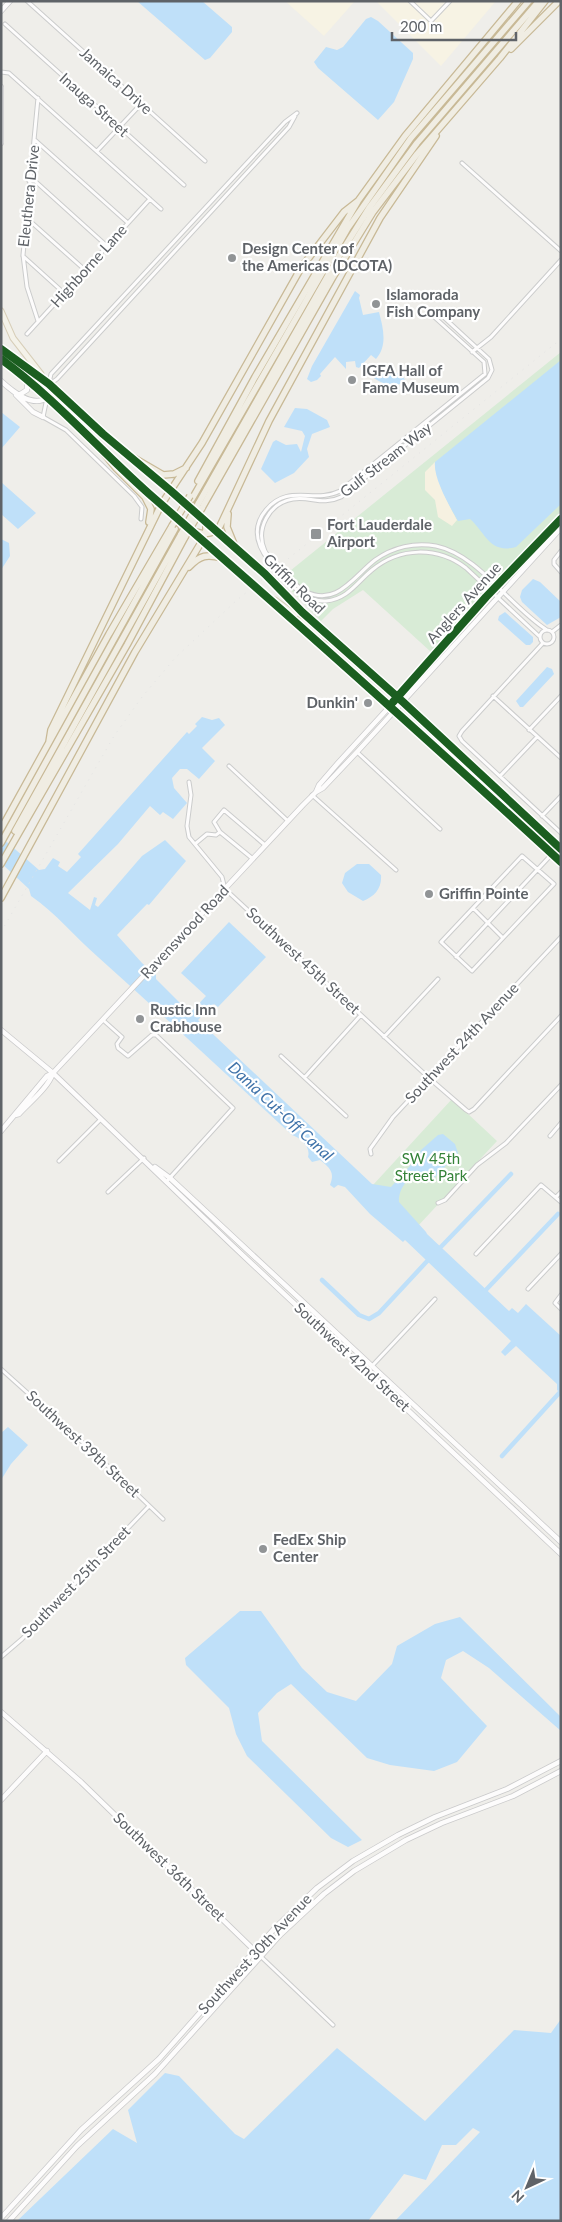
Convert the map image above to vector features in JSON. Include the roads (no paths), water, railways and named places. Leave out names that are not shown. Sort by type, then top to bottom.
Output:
[{"type":"highway","points":[[191,498],[255,377],[358,201],[405,136],[518,1]]},
{"type":"highway","points":[[1,864],[7,834],[174,528],[348,228],[412,138],[529,1]]},
{"type":"highway","points":[[200,506],[340,256],[369,208],[417,143],[539,1]]},
{"type":"highway","points":[[1,843],[127,645],[183,535],[333,277],[373,212],[417,154],[500,58],[546,1]]},
{"type":"highway","points":[[500,58],[559,1]]},
{"type":"highway","points":[[190,530],[205,534],[216,531],[269,421],[380,218],[450,116]]},
{"type":"highway","points":[[49,742],[51,730],[106,621],[161,505],[206,436],[301,268],[344,212],[358,201]]},
{"type":"highway","points":[[92,440],[149,503],[151,516],[149,528]]},
{"type":"highway","points":[[127,454],[163,475],[174,474],[186,468]]},
{"type":"highway","points":[[229,507],[227,528],[236,548]]},
{"type":"highway","points":[[1,898],[135,652],[202,541],[206,523]]},
{"type":"highway","points":[[1,856],[7,834],[49,742],[109,634],[174,528]]},
{"type":"highway","points":[[180,575],[200,557],[212,555],[222,558]]},
{"type":"main road","points":[[1,311],[15,342],[49,384]]},
{"type":"main road","name":"Griffin Road","points":[[1,349],[49,384],[236,548],[302,612],[403,702],[560,848]]},
{"type":"main road","name":"Griffin Road","points":[[1,359],[27,380],[161,505],[395,711],[561,862]]},
{"type":"main road","points":[[268,598],[275,600],[294,614],[302,612]]},
{"type":"main road","points":[[295,622],[297,620],[303,622],[316,633],[337,644]]},
{"type":"main road","points":[[490,797],[497,798],[522,820],[530,821]]},
{"type":"main road","points":[[526,830],[536,831],[552,846],[560,848]]},
{"type":"street","points":[[1,10],[10,1]]},
{"type":"street","name":"Jamaica Drive","points":[[27,1],[205,161]]},
{"type":"street","points":[[410,1],[432,21],[450,1]]},
{"type":"street","name":"Inauga Street","points":[[4,24],[184,185]]},
{"type":"street","points":[[1,72],[9,73],[162,209]]},
{"type":"street","points":[[1,87],[1,143]]},
{"type":"street","name":"Eleuthera Drive","points":[[38,98],[23,255],[27,287],[38,321]]},
{"type":"street","points":[[97,151],[141,104]]},
{"type":"street","points":[[43,417],[47,398],[49,384],[51,374],[285,122],[297,114],[289,127],[57,379],[49,384]]},
{"type":"street","points":[[35,139],[128,223]]},
{"type":"street","points":[[462,163],[561,251]]},
{"type":"street","points":[[29,181],[35,181],[107,246]]},
{"type":"street","name":"Highborne Lane","points":[[27,334],[150,199]]},
{"type":"street","points":[[25,220],[30,221],[86,270]]},
{"type":"street","points":[[23,255],[64,293]]},
{"type":"street","points":[[472,352],[488,340],[561,260]]},
{"type":"street","name":"Gulf Stream Way","points":[[438,312],[489,359],[492,365],[490,375],[486,381],[341,497],[324,502],[291,499],[278,505],[265,519],[262,539],[266,553],[302,590],[318,596],[328,596],[339,592],[380,557],[399,548],[415,545],[436,546],[453,551],[471,563],[525,613],[547,630]]},
{"type":"street","name":"Gulf Stream Way","points":[[432,315],[485,366],[485,374],[482,378],[340,491],[321,496],[295,494],[274,502],[264,513],[260,521],[258,541],[265,558],[275,569],[300,593],[315,600],[342,597],[384,562],[401,554],[416,552],[439,554],[453,560],[466,568],[491,591]]},
{"type":"street","points":[[19,395],[27,390],[27,380]]},
{"type":"street","points":[[1,381],[19,395],[38,401],[47,398]]},
{"type":"street","points":[[12,390],[30,409],[66,430],[134,496],[142,507],[141,519]]},
{"type":"street","name":"Anglers Avenue","points":[[389,706],[491,591],[561,519]]},
{"type":"street","name":"Anglers Avenue","points":[[395,711],[501,591],[561,528]]},
{"type":"street","points":[[561,551],[554,560],[554,564],[561,572]]},
{"type":"street","points":[[491,591],[531,627],[543,643]]},
{"type":"street","points":[[521,618],[525,613]]},
{"type":"street","points":[[531,627],[536,622]]},
{"type":"street","points":[[552,632],[561,625]]},
{"type":"street","points":[[540,637],[547,630],[552,632],[553,642],[543,643]]},
{"type":"street","points":[[543,643],[493,696],[459,736],[462,741],[561,833]]},
{"type":"street","points":[[493,696],[561,758]]},
{"type":"street","points":[[530,730],[561,696]]},
{"type":"street","name":"Ravenswood Road","points":[[314,794],[318,785],[389,706]]},
{"type":"street","name":"Ravenswood Road","points":[[1,1131],[47,1076],[53,1073],[288,821],[395,711]]},
{"type":"street","points":[[500,776],[537,737]]},
{"type":"street","points":[[357,752],[440,829]]},
{"type":"street","points":[[229,766],[288,821]]},
{"type":"street","name":"Southwest 45th Street","points":[[189,782],[191,795],[187,826],[189,837],[222,877],[226,889],[361,1016],[469,1112],[561,1016]]},
{"type":"street","points":[[314,794],[396,870]]},
{"type":"street","points":[[542,816],[561,796]]},
{"type":"street","points":[[253,859],[220,832],[214,822],[224,810],[266,846]]},
{"type":"street","points":[[195,844],[207,834],[216,835],[220,832]]},
{"type":"street","points":[[456,957],[552,854]]},
{"type":"street","points":[[522,856],[538,870],[554,884],[472,971],[441,942],[522,856]]},
{"type":"street","points":[[473,908],[503,938]]},
{"type":"street","name":"Southwest 24th Avenue","points":[[372,1154],[370,1149],[389,1122],[561,937]]},
{"type":"street","points":[[384,1037],[438,979]]},
{"type":"street","points":[[305,1077],[361,1016]]},
{"type":"street","points":[[103,1020],[122,1037],[117,1044],[118,1048],[128,1056],[152,1034],[156,1035],[233,1108],[168,1180]]},
{"type":"street","name":"Southwest 42nd Street","points":[[1,1030],[53,1073],[561,1542]]},
{"type":"street","points":[[281,1056],[346,1116]]},
{"type":"street","points":[[438,1203],[445,1200],[477,1165],[506,1143],[561,1085]]},
{"type":"street","points":[[59,1161],[102,1118]]},
{"type":"street","points":[[550,1136],[561,1123]]},
{"type":"street","points":[[108,1192],[144,1158]]},
{"type":"street","name":"Southwest 42nd Street","points":[[168,1180],[561,1554]]},
{"type":"street","points":[[476,1254],[541,1185],[561,1202]]},
{"type":"street","points":[[556,1197],[561,1192]]},
{"type":"street","points":[[528,1289],[561,1254]]},
{"type":"street","points":[[561,1295],[555,1303],[561,1309]]},
{"type":"street","points":[[288,1296],[300,1299]]},
{"type":"street","points":[[372,1367],[435,1300]]},
{"type":"street","name":"Southwest 39th Street","points":[[1,1369],[163,1519]]},
{"type":"street","points":[[392,1394],[406,1399]]},
{"type":"street","name":"Southwest 25th Street","points":[[1,1658],[22,1639],[149,1506]]},
{"type":"street","name":"Southwest 36th Street","points":[[1,1712],[47,1751],[333,2025]]},
{"type":"street","points":[[1,1800],[47,1751]]},
{"type":"street","name":"Southwest 30th Avenue","points":[[1,2218],[82,2130],[143,2075],[254,1950],[306,1897],[366,1853],[411,1828],[507,1789],[561,1761]]},
{"type":"street","name":"Southwest 30th Avenue","points":[[10,2221],[77,2146],[144,2085],[183,2044],[261,1956],[314,1903],[348,1875],[418,1834],[513,1796],[561,1771]]},
{"type":"street","points":[[177,2038],[183,2044]]},
{"type":"water","points":[[137,1],[202,1],[232,27],[232,32],[210,58],[205,60]]},
{"type":"water","points":[[371,17],[378,21],[413,53],[413,59],[394,102],[378,120],[318,68],[314,62],[326,47],[337,50],[343,47],[366,19]]},
{"type":"water","points":[[355,291],[360,295],[363,315],[379,312],[384,336],[380,354],[376,359],[371,355],[359,368],[356,367],[355,361],[346,362],[346,369],[335,357],[320,374],[321,376],[311,382],[307,379],[312,366]]},
{"type":"water","points":[[561,360],[561,504],[516,547],[500,548],[489,541],[470,519],[458,521],[439,484],[435,462]]},
{"type":"water","points":[[384,367],[384,370],[390,374],[400,373],[406,381],[393,385],[379,381],[371,376]]},
{"type":"water","points":[[295,408],[307,409],[327,420],[330,427],[312,434],[307,449],[309,457],[294,473],[275,483],[261,469],[273,442],[276,440],[286,445],[297,444],[301,452],[305,436],[302,431],[284,427]]},
{"type":"water","points":[[1,412],[20,427],[1,449]]},
{"type":"water","points":[[1,482],[36,513],[18,529],[1,514]]},
{"type":"water","points":[[1,539],[9,543],[10,556],[1,570]]},
{"type":"water","points":[[533,579],[540,582],[561,602],[561,617],[547,625],[522,602],[520,597],[522,590]]},
{"type":"water","points":[[505,612],[533,637],[533,642],[530,645],[526,645],[498,620],[499,616]]},
{"type":"water","points":[[547,667],[552,669],[554,674],[523,707],[520,707],[516,701]]},
{"type":"water","name":"Dania Cut-Off Canal","points":[[202,717],[212,720],[219,718],[225,725],[202,748],[215,761],[199,779],[187,769],[180,769],[172,778],[174,788],[187,803],[173,819],[163,812],[160,815],[150,806],[118,844],[68,893],[90,910],[94,897],[97,898],[95,905],[98,907],[142,856],[165,840],[186,861],[149,905],[147,904],[117,935],[142,963],[156,975],[156,979],[190,1013],[206,996],[181,973],[229,922],[266,957],[218,1007],[214,1004],[198,1020],[372,1184],[391,1187],[418,1157],[421,1150],[438,1135],[443,1134],[455,1144],[458,1153],[434,1178],[430,1179],[419,1173],[411,1177],[404,1184],[399,1202],[427,1234],[509,1311],[512,1308],[518,1313],[526,1304],[561,1336],[561,1394],[557,1390],[557,1384],[516,1346],[505,1356],[501,1352],[511,1341],[405,1240],[403,1242],[370,1214],[345,1187],[338,1185],[334,1188],[330,1185],[331,1171],[320,1160],[312,1162],[308,1157],[307,1146],[299,1138],[292,1135],[57,917],[31,896],[29,889],[1,863],[1,837],[39,870],[45,869],[53,858],[60,862],[58,866],[67,872],[81,857],[78,854],[187,732],[189,734],[197,726],[195,724]]},
{"type":"water","points":[[357,864],[369,864],[381,875],[377,891],[363,901],[348,892],[342,883],[345,873]]},
{"type":"water","points":[[8,1427],[28,1445],[11,1464],[1,1480],[1,1433]]},
{"type":"water","points":[[240,1611],[261,1611],[302,1668],[327,1692],[356,1701],[392,1664],[397,1646],[435,1624],[460,1617],[561,1717],[561,1731],[489,1668],[463,1651],[446,1660],[441,1678],[487,1726],[457,1762],[434,1771],[390,1765],[367,1758],[291,1684],[277,1693],[258,1713],[262,1741],[362,1840],[348,1847],[331,1838],[247,1756],[236,1734],[229,1708],[186,1665],[185,1658]]},
{"type":"water","points":[[561,2019],[561,2221],[395,2221],[480,2132],[473,2128],[456,2145],[442,2145],[426,2180],[404,2174],[368,2221],[17,2221],[113,2129],[137,2143],[128,2110],[165,2073],[179,2076],[235,2134],[244,2139],[337,2048],[425,2121],[514,2030],[551,2033]]},
{"type":"waterway","points":[[437,1251],[511,1174]]},
{"type":"waterway","points":[[483,1293],[558,1214]]},
{"type":"waterway","points":[[322,1280],[359,1315],[369,1319],[379,1313],[430,1258]]},
{"type":"waterway","points":[[502,1456],[561,1391]]},
{"type":"railway","points":[[1,932],[114,736],[142,697],[175,658],[237,600],[561,339]]},
{"type":"place","name":"Design Center of the Americas (DCOTA)","points":[[232,258]]},
{"type":"place","name":"Islamorada Fish Company","points":[[376,304]]},
{"type":"place","name":"IGFA Hall of Fame Museum","points":[[352,380]]},
{"type":"place","name":"Fort Lauderdale Airport","points":[[316,534]]},
{"type":"place","name":"Dunkin'","points":[[368,703]]},
{"type":"place","name":"Griffin Pointe","points":[[429,894]]},
{"type":"place","name":"Rustic Inn Crabhouse","points":[[140,1019]]},
{"type":"place","name":"FedEx Ship Center","points":[[263,1549]]},
{"type":"park label","name":"SW 45th Street Park","points":[[431,1168]]}]
